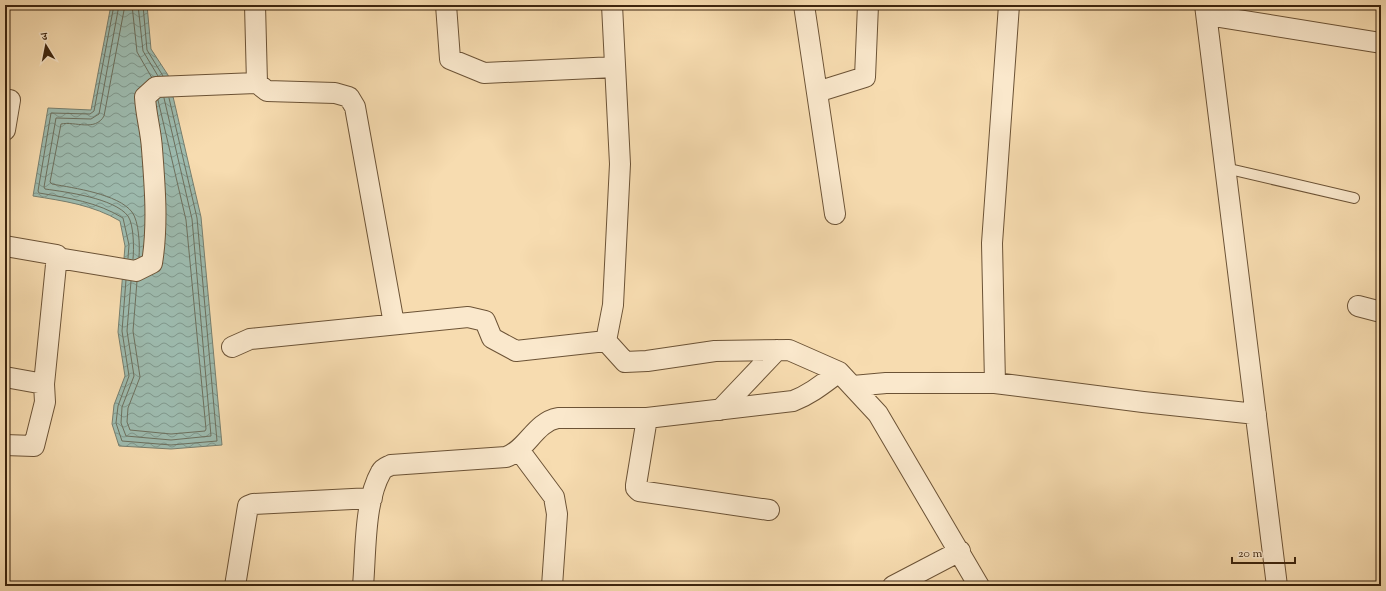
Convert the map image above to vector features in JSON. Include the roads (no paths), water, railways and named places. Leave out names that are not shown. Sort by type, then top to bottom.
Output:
[{"type":"street","points":[[255,5],[257,83]]},
{"type":"street","points":[[446,5],[450,59],[484,73],[615,67]]},
{"type":"street","points":[[606,341],[613,305],[620,164],[612,5]]},
{"type":"street","points":[[804,5],[836,214]]},
{"type":"street","points":[[817,92],[865,77],[868,5]]},
{"type":"street","points":[[995,383],[992,243],[1009,5]]},
{"type":"street","points":[[1277,586],[1206,10],[1381,43]]},
{"type":"street","points":[[5,246],[54,254],[57,255],[58,258],[136,271],[152,263],[156,229],[152,147],[146,118],[145,97],[156,87],[257,83],[267,91],[335,93],[349,97],[355,107],[394,324]]},
{"type":"street","points":[[5,130],[10,100]]},
{"type":"street","points":[[5,445],[34,446],[45,402],[44,384],[58,258]]},
{"type":"street","points":[[1358,306],[1381,312]]},
{"type":"street","points":[[232,347],[250,339],[468,317],[485,321],[492,338],[516,351],[606,341]]},
{"type":"street","points":[[606,341],[625,362],[647,361],[715,351],[789,350],[839,372],[878,414],[960,551],[979,586]]},
{"type":"street","points":[[720,410],[777,350]]},
{"type":"street","points":[[363,586],[369,511],[381,472],[384,468],[391,465],[506,457],[513,455],[545,423],[550,420],[647,418],[793,401],[806,396],[839,372]]},
{"type":"street","points":[[5,377],[44,384]]},
{"type":"street","points":[[852,386],[886,383],[995,383],[1143,402],[1256,414]]},
{"type":"street","points":[[647,418],[636,485],[636,488],[639,491],[769,510]]},
{"type":"street","points":[[519,450],[554,498],[556,504],[552,586]]},
{"type":"street","points":[[235,586],[248,506],[253,504],[372,498]]},
{"type":"street","points":[[893,586],[960,551]]},
{"type":"lane","points":[[1225,168],[1354,198]]},
{"type":"water","points":[[111,5],[147,5],[151,49],[168,75],[201,217],[222,445],[171,449],[119,446],[112,424],[114,405],[125,376],[118,332],[125,246],[120,221],[89,207],[33,196],[48,108],[91,110]]}]
